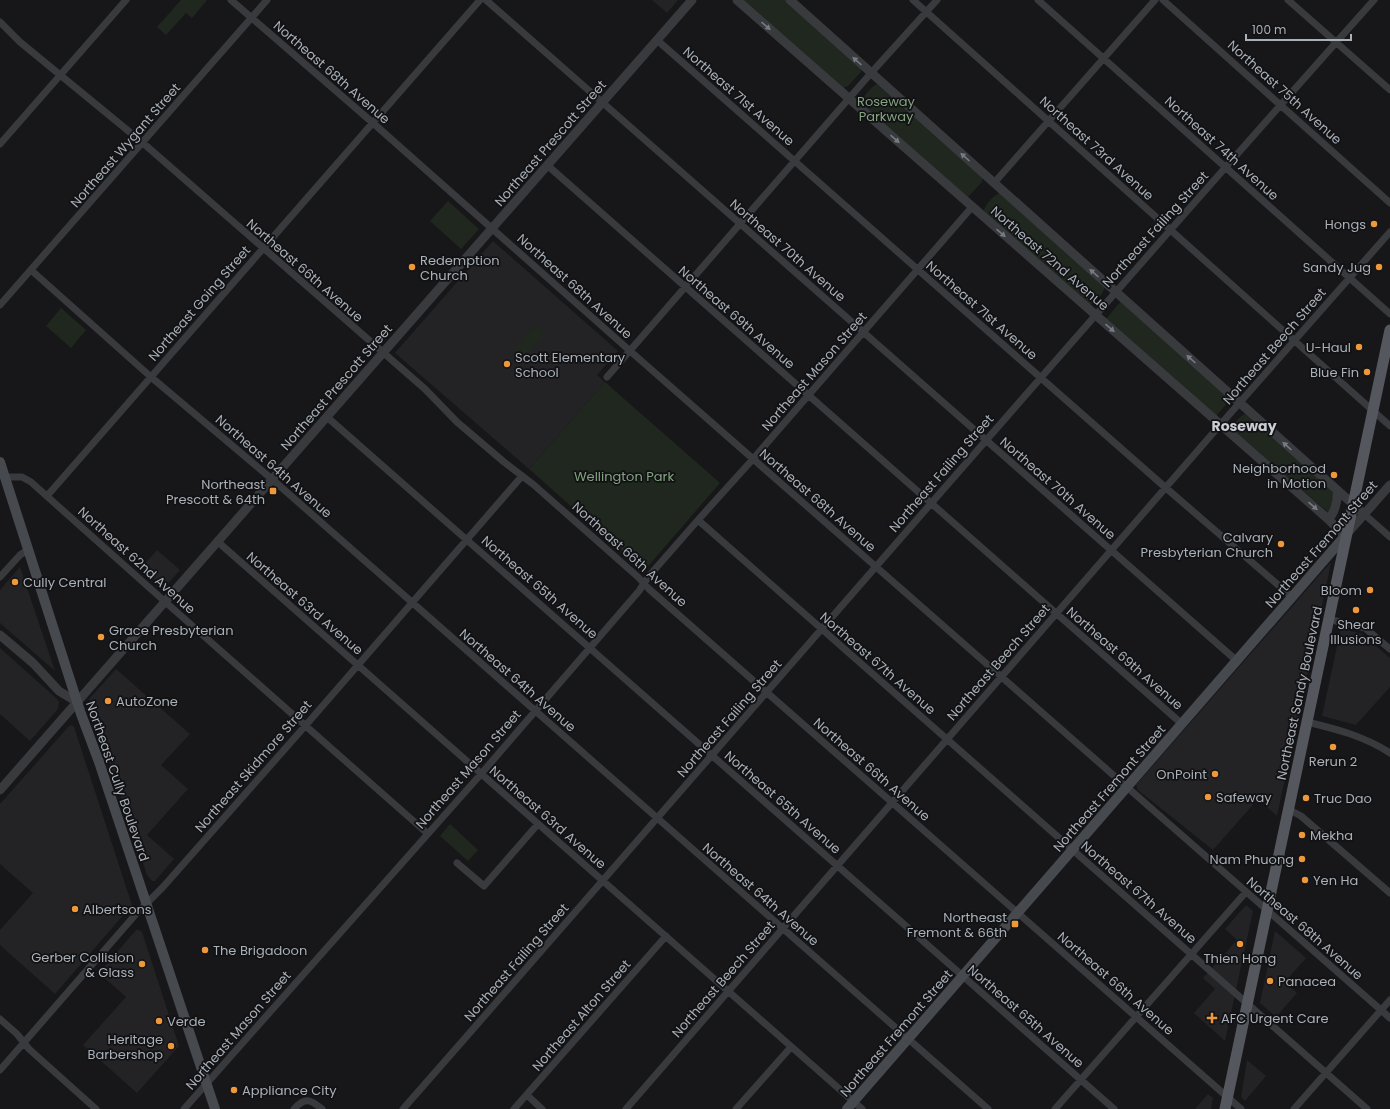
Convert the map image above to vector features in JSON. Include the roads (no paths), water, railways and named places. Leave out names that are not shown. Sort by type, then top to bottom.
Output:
[{"type":"main road","name":"Northeast Sandy Boulevard","points":[[1225,1109],[1345,536],[1390,330]]},
{"type":"main road","name":"Northeast Cully Boulevard","points":[[0,462],[77,702],[99,762],[215,1109]]},
{"type":"main road","name":"Northeast Fremont Street","points":[[851,1105],[1345,536]]},
{"type":"street","points":[[0,144],[126,0]]},
{"type":"street","name":"Northeast 68th Avenue","points":[[230,0],[373,123],[753,460],[876,566],[1390,1018]]},
{"type":"street","name":"Northeast Wygant Street","points":[[0,305],[143,144],[267,0]]},
{"type":"street","name":"Northeast Going Street","points":[[47,496],[480,0]]},
{"type":"street","name":"Northeast 70th Avenue","points":[[486,0],[1237,661]]},
{"type":"street","name":"Northeast Prescott Street","points":[[0,790],[692,0]]},
{"type":"street","name":"Northeast 72nd Avenue","points":[[737,0],[1345,536]]},
{"type":"street","name":"Northeast 72nd Avenue","points":[[790,0],[1352,505],[1390,537]]},
{"type":"street","name":"Northeast 73rd Avenue","points":[[913,0],[1390,426]]},
{"type":"street","points":[[607,377],[871,73],[937,0]]},
{"type":"street","name":"Northeast 74th Avenue","points":[[1038,0],[1390,314]]},
{"type":"street","points":[[994,183],[1155,0]]},
{"type":"street","name":"Northeast 75th Avenue","points":[[1163,0],[1390,203]]},
{"type":"street","points":[[1288,0],[1390,90]]},
{"type":"street","name":"Northeast Failing Street","points":[[403,1109],[713,756],[876,566],[1115,292],[1374,0]]},
{"type":"street","name":"Northeast 66th Avenue","points":[[0,22],[20,42],[143,144],[431,395],[457,422],[534,485],[767,693],[1241,1109]]},
{"type":"street","name":"Northeast 71st Avenue","points":[[657,40],[1292,597]]},
{"type":"street","name":"Northeast 69th Avenue","points":[[547,165],[1182,724]]},
{"type":"street","name":"Northeast Mason Street","points":[[184,1109],[427,833],[481,774],[639,591],[644,583],[698,520],[753,460],[972,207]]},
{"type":"street","name":"Northeast Beech Street","points":[[626,1109],[1239,403],[1390,232]]},
{"type":"street","name":"Northeast 64th Avenue","points":[[31,270],[151,376],[273,480],[988,1109]]},
{"type":"street","name":"Northeast 65th Avenue","points":[[327,417],[1114,1109]]},
{"type":"street","name":"Northeast 62nd Avenue","points":[[5,477],[18,476],[26,478],[427,833]]},
{"type":"street","name":"Northeast Skidmore Street","points":[[0,1070],[306,725],[349,674],[358,666],[522,476]]},
{"type":"street","name":"Northeast Fremont Street","points":[[1345,536],[1390,485]]},
{"type":"street","points":[[1328,520],[1332,517],[1338,496],[1337,491]]},
{"type":"street","name":"Northeast 67th Avenue","points":[[698,520],[1367,1109]]},
{"type":"street","name":"Northeast 63rd Avenue","points":[[218,542],[791,1046],[851,1105],[862,1109]]},
{"type":"street","points":[[0,577],[20,555],[29,549]]},
{"type":"street","points":[[1328,620],[1365,628],[1390,649]]},
{"type":"street","points":[[0,634],[33,663],[59,691],[77,702]]},
{"type":"street","points":[[1307,722],[1355,734],[1370,740],[1390,753]]},
{"type":"street","points":[[1288,809],[1301,816],[1390,893]]},
{"type":"street","points":[[457,863],[484,886],[538,824]]},
{"type":"street","points":[[1055,1109],[1246,892]]},
{"type":"street","name":"Northeast Alton Street","points":[[514,1109],[666,936]]},
{"type":"street","points":[[1294,1109],[1390,1000]]},
{"type":"street","points":[[0,1019],[17,1034],[29,1049],[96,1109]]},
{"type":"street","points":[[736,1109],[791,1046]]},
{"type":"street","points":[[527,1095],[542,1109]]},
{"type":"street","points":[[294,1109],[301,1102],[306,1100],[311,1101],[322,1109]]},
{"type":"place","name":"Hongs","points":[[1374,224]]},
{"type":"place","name":"Redemption Church","points":[[412,267]]},
{"type":"place","name":"Sandy Jug","points":[[1379,267]]},
{"type":"place","name":"U-Haul","points":[[1359,347]]},
{"type":"place","name":"Scott Elementary School","points":[[507,364]]},
{"type":"place","name":"Blue Fin","points":[[1367,372]]},
{"type":"place","name":"Neighborhood in Motion","points":[[1334,475]]},
{"type":"place","name":"Northeast Prescott & 64th","points":[[273,491]]},
{"type":"place","name":"Calvary Presbyterian Church","points":[[1281,544]]},
{"type":"place","name":"Cully Central","points":[[15,582]]},
{"type":"place","name":"Bloom","points":[[1370,590]]},
{"type":"place","name":"Shear Illusions","points":[[1356,610]]},
{"type":"place","name":"Grace Presbyterian Church","points":[[101,637]]},
{"type":"place","name":"AutoZone","points":[[108,701]]},
{"type":"place","name":"Rerun 2","points":[[1333,747]]},
{"type":"place","name":"OnPoint","points":[[1215,774]]},
{"type":"place","name":"Safeway","points":[[1208,797]]},
{"type":"place","name":"Truc Dao","points":[[1306,798]]},
{"type":"place","name":"Mekha","points":[[1302,835]]},
{"type":"place","name":"Nam Phuong","points":[[1302,859]]},
{"type":"place","name":"Yen Ha","points":[[1305,880]]},
{"type":"place","name":"Albertsons","points":[[75,909]]},
{"type":"place","name":"Northeast Fremont & 66th","points":[[1015,924]]},
{"type":"place","name":"Thien Hong","points":[[1240,944]]},
{"type":"place","name":"The Brigadoon","points":[[205,950]]},
{"type":"place","name":"Gerber Collision & Glass","points":[[142,964]]},
{"type":"place","name":"Panacea","points":[[1270,981]]},
{"type":"place","name":"AFC Urgent Care","points":[[1212,1018]]},
{"type":"place","name":"Verde","points":[[159,1021]]},
{"type":"place","name":"Heritage Barbershop","points":[[171,1046]]},
{"type":"place","name":"Appliance City","points":[[234,1090]]},
{"type":"district","name":"Roseway","points":[[1244,426]]},
{"type":"park label","name":"Roseway Parkway","points":[[886,108]]},
{"type":"park label","name":"Wellington Park","points":[[624,476]]}]
